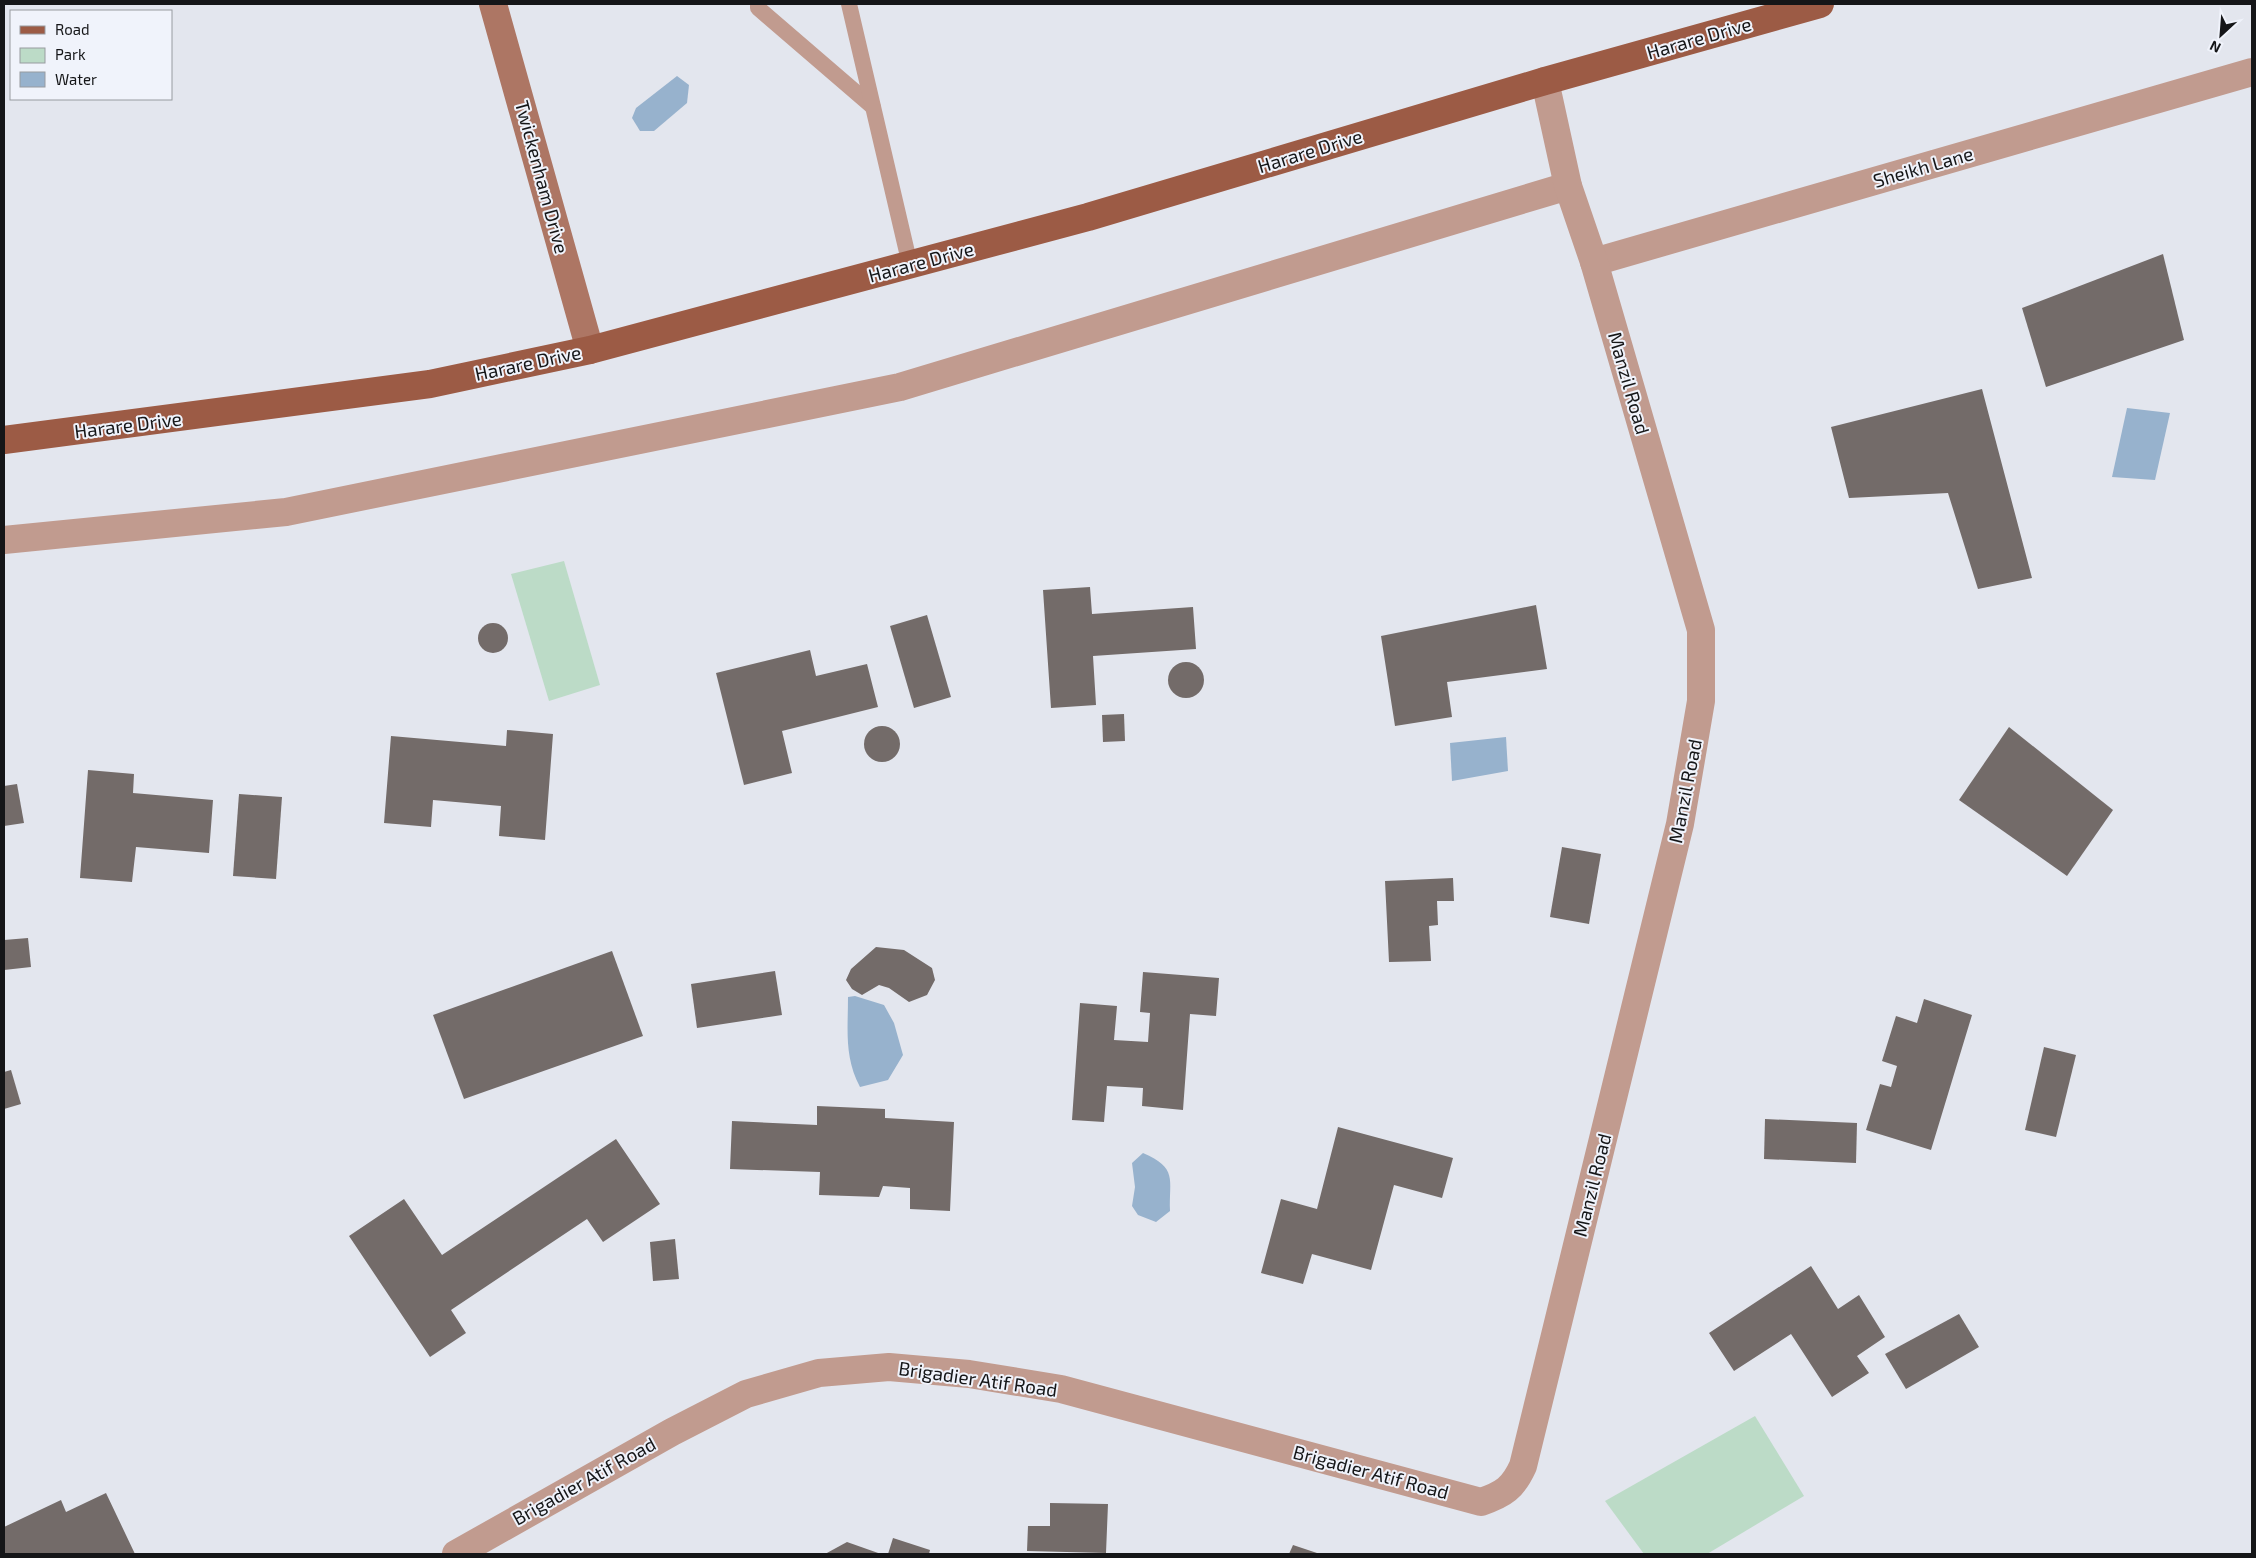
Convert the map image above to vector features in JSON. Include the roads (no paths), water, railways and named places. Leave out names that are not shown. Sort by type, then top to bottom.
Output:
[{"type":"main road","name":"Harare Drive","points":[[4,440],[430,384],[590,350],[1098,215],[1545,81],[1820,4]]},
{"type":"street","name":"Twickenham Drive","points":[[493,4],[590,350]]},
{"type":"street","name":"Sheikh Lane","points":[[1594,262],[2252,72]]},
{"type":"street","name":"Manzil Road","points":[[1499,1495],[1515,1482],[1523,1466],[1680,824],[1701,701],[1701,630],[1594,262],[1568,186],[1545,81]]},
{"type":"street","points":[[4,540],[286,512],[900,387],[1568,186]]},
{"type":"street","name":"Brigadier Atif Road","points":[[456,1554],[672,1432],[746,1394],[818,1373],[889,1367],[969,1374],[1061,1389],[1481,1502],[1499,1495]]},
{"type":"lane","points":[[758,4],[758,8],[873,107]]},
{"type":"lane","points":[[849,4],[910,265]]},
{"type":"water","points":[[677,76],[689,85],[687,103],[654,131],[640,131],[632,118],[636,108]]},
{"type":"water","points":[[2127,408],[2170,413],[2155,480],[2112,477]]},
{"type":"water","points":[[1506,737],[1508,771],[1452,781],[1450,743]]},
{"type":"water","points":[[855,996],[884,1005],[894,1023],[903,1055],[888,1080],[860,1087],[851,1065],[848,1043],[848,997]]},
{"type":"water","points":[[1143,1153],[1162,1164],[1169,1176],[1170,1211],[1156,1222],[1138,1215],[1132,1206],[1135,1187],[1132,1163]]}]
